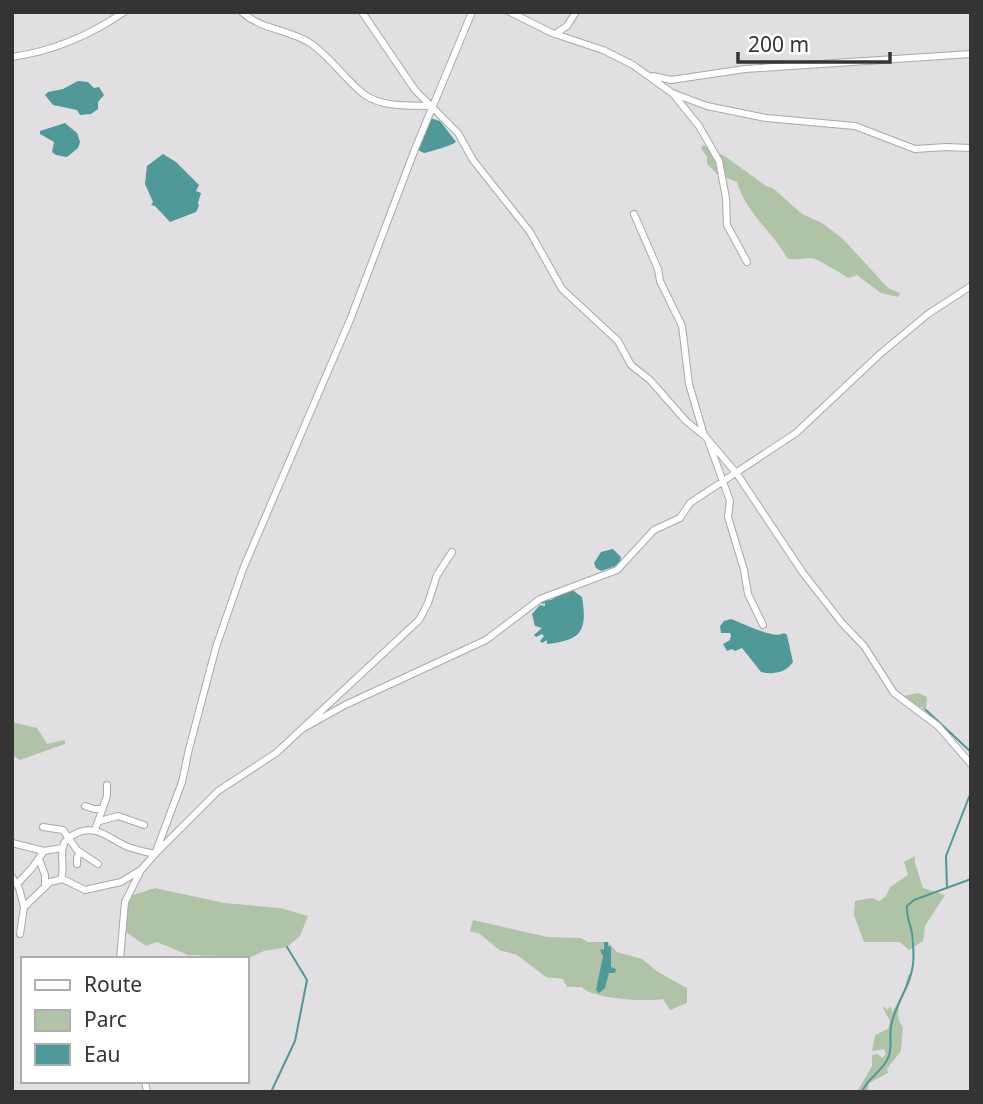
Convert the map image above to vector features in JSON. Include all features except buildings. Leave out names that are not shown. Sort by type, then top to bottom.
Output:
[{"type":"street","points":[[12,57],[43,52],[78,38],[124,12]]},
{"type":"street","points":[[242,12],[255,23],[308,42],[364,94],[392,105],[433,106]]},
{"type":"street","points":[[362,12],[415,90],[458,133],[473,160],[530,232],[562,289],[618,341],[631,365],[650,380],[737,474],[803,573],[842,624],[864,646],[894,692],[939,726],[971,764]]},
{"type":"street","points":[[155,854],[182,782],[216,647],[243,569],[350,320],[471,12]]},
{"type":"street","points":[[510,12],[555,34],[603,50],[646,74],[672,93],[699,125],[719,161],[726,198],[727,225],[747,262]]},
{"type":"street","points":[[555,34],[567,26],[576,12]]},
{"type":"street","points":[[646,74],[671,80],[745,69],[971,54]]},
{"type":"street","points":[[672,93],[707,106],[744,115],[855,125],[915,149],[971,148]]},
{"type":"street","points":[[634,214],[658,269],[660,281],[682,327],[689,384],[730,501],[728,517],[744,570],[748,594],[764,625]]},
{"type":"street","points":[[302,729],[345,705],[486,640],[540,598],[617,570],[654,530],[680,518],[690,503],[796,433],[880,354],[928,314],[971,286]]},
{"type":"street","points":[[684,427],[691,423]]},
{"type":"street","points":[[120,957],[125,902],[141,870],[218,791],[268,760],[419,620],[437,575],[452,552]]},
{"type":"street","points":[[95,830],[107,796],[107,785]]},
{"type":"street","points":[[85,806],[102,809]]},
{"type":"street","points":[[100,821],[118,816],[144,825]]},
{"type":"street","points":[[43,827],[63,830],[80,852],[98,864]]},
{"type":"street","points":[[61,879],[64,873],[62,848],[69,838],[82,830],[95,830],[128,847],[155,854]]},
{"type":"street","points":[[12,843],[44,850],[62,848]]},
{"type":"street","points":[[17,884],[44,850]]},
{"type":"street","points":[[77,864],[80,852]]},
{"type":"street","points":[[39,859],[46,877],[45,888]]},
{"type":"street","points":[[24,907],[50,883],[61,879],[85,890],[121,882],[141,870]]},
{"type":"street","points":[[12,877],[24,907],[20,934]]},
{"type":"green space","points":[[703,145],[774,189],[802,214],[822,223],[843,239],[888,288],[900,293],[898,297],[881,293],[857,275],[849,278],[815,259],[787,258],[746,203],[737,182],[717,174],[707,164],[707,157],[701,148]]},
{"type":"green space","points":[[918,693],[927,697],[924,711],[922,707],[920,710],[916,709],[903,696]]},
{"type":"green space","points":[[12,722],[37,728],[47,744],[65,740],[65,744],[20,760],[12,755]]},
{"type":"green space","points":[[915,856],[923,888],[945,895],[925,926],[923,941],[909,950],[900,942],[864,942],[854,915],[855,901],[872,898],[880,901],[890,887],[908,875],[904,862]]},
{"type":"green space","points":[[155,888],[224,903],[280,908],[308,916],[300,936],[287,947],[264,951],[251,957],[188,955],[157,942],[146,946],[126,932],[128,905],[133,895]]},
{"type":"green space","points":[[473,920],[547,937],[604,942],[597,990],[605,988],[609,972],[615,973],[611,968],[611,947],[608,947],[608,942],[617,952],[642,959],[658,972],[687,988],[687,1003],[670,1010],[663,999],[620,999],[596,994],[582,987],[567,987],[563,979],[546,977],[517,955],[499,950],[480,934],[470,931]]},
{"type":"green space","points":[[912,974],[898,1014],[903,1027],[901,1051],[887,1069],[888,1073],[869,1083],[867,1092],[857,1092],[872,1066],[872,1055],[878,1054],[882,1058],[886,1054],[884,1049],[872,1051],[875,1035],[888,1029],[890,1021],[883,1008],[887,1010],[891,1006],[892,1013],[905,988],[908,975]]},
{"type":"water","points":[[78,81],[88,82],[94,88],[99,87],[104,95],[98,102],[98,109],[91,114],[80,115],[77,110],[53,105],[45,95],[48,92],[63,89]]},
{"type":"water","points":[[430,118],[440,121],[456,142],[424,153],[418,150]]},
{"type":"water","points":[[65,123],[77,133],[80,142],[78,148],[67,157],[52,152],[54,142],[40,134],[40,131]]},
{"type":"water","points":[[163,154],[176,162],[199,185],[196,191],[201,193],[196,212],[170,222],[151,205],[153,202],[145,184],[147,166]]},
{"type":"water","points":[[613,549],[621,557],[619,565],[601,571],[596,568],[594,563],[601,552]]},
{"type":"water","points":[[570,588],[582,597],[582,627],[574,637],[567,640],[547,644],[547,640],[542,643],[542,634],[536,637],[534,635],[542,628],[535,626],[532,614],[540,605],[545,606],[545,603],[540,601],[551,600]]},
{"type":"water","points":[[731,619],[766,633],[787,635],[793,662],[783,671],[765,673],[761,672],[742,648],[727,651],[723,644],[730,640],[731,635],[721,633],[720,626]]},
{"type":"water","points":[[604,942],[608,942],[611,947],[611,967],[616,969],[615,973],[609,973],[605,988],[599,993],[596,990],[603,956],[600,950],[604,949]]},
{"type":"waterway","points":[[926,710],[971,752]]},
{"type":"waterway","points":[[947,888],[946,856],[971,792]]},
{"type":"waterway","points":[[862,1092],[888,1058],[893,1018],[911,973],[913,944],[907,906],[914,900],[971,879]]},
{"type":"waterway","points":[[271,1092],[295,1041],[307,980],[287,947]]}]
